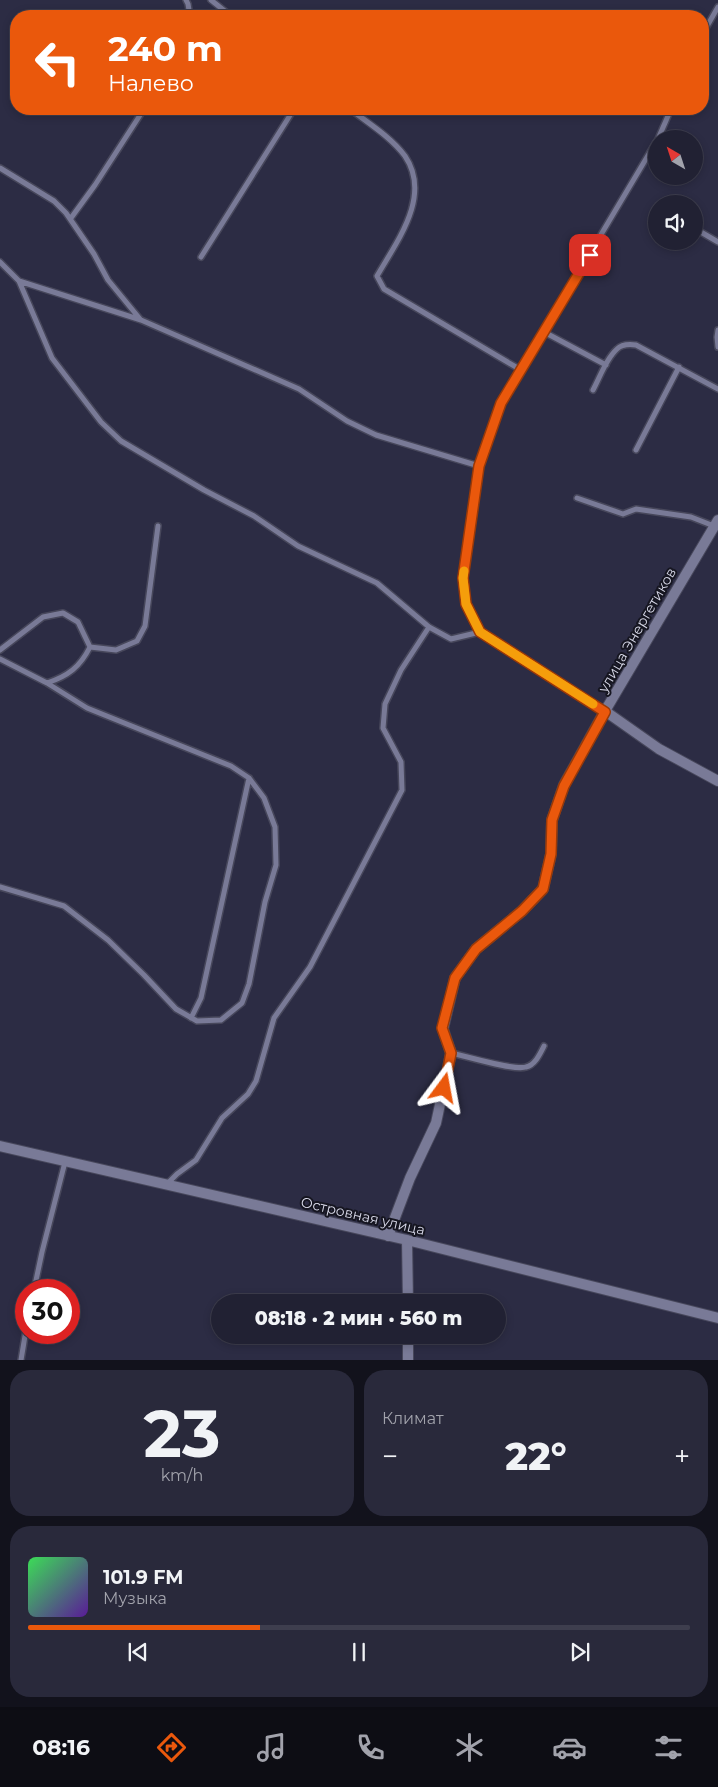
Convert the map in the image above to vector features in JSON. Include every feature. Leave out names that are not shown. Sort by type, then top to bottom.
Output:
[{"type":"street","name":"улица Энергетиков","points":[[451,1053],[442,1028],[455,978],[476,949],[522,911],[543,889],[551,854],[552,820],[564,786],[605,712],[716,523]]},
{"type":"street","points":[[605,712],[659,749],[718,782]]},
{"type":"street","points":[[388,1236],[410,1178],[436,1123],[451,1053]]},
{"type":"street","name":"Островная улица","points":[[0,1146],[407,1240],[718,1318]]},
{"type":"street","points":[[407,1240],[408,1294]]},
{"type":"street","points":[[408,1344],[408,1360]]},
{"type":"lane","points":[[211,0],[224,10]]},
{"type":"lane","points":[[709,23],[718,7]]},
{"type":"lane","points":[[70,218],[95,186],[140,115]]},
{"type":"lane","points":[[201,257],[290,115]]},
{"type":"lane","points":[[358,115],[388,138],[404,155],[412,170],[415,187],[413,206],[407,224],[377,276],[384,289],[521,370]]},
{"type":"lane","points":[[662,130],[668,115]]},
{"type":"lane","points":[[605,712],[480,632],[466,604],[463,578],[479,466],[501,403],[648,156]]},
{"type":"lane","points":[[0,168],[54,202],[70,218],[94,254],[108,280],[141,320]]},
{"type":"lane","points":[[703,233],[718,242]]},
{"type":"lane","points":[[0,262],[20,281],[52,358],[100,422],[121,441],[204,490],[254,516],[298,546],[376,583],[429,627],[451,639],[480,632]]},
{"type":"lane","points":[[20,281],[141,320],[299,389],[347,421],[376,435],[479,466]]},
{"type":"lane","points":[[718,330],[718,347]]},
{"type":"lane","points":[[544,332],[606,365]]},
{"type":"lane","points":[[592,390],[617,349],[629,344],[636,345],[718,389]]},
{"type":"lane","points":[[636,450],[679,367]]},
{"type":"lane","points":[[577,498],[623,514],[636,509],[691,517],[716,523]]},
{"type":"lane","points":[[90,647],[116,650],[137,641],[141,634],[145,626],[158,526]]},
{"type":"lane","points":[[0,650],[44,616],[63,613],[78,622],[90,647]]},
{"type":"lane","points":[[167,1184],[196,1160],[222,1118],[248,1094],[256,1081],[274,1018],[310,967],[402,790],[401,762],[383,728],[386,704],[401,670],[429,627]]},
{"type":"lane","points":[[47,684],[65,677],[84,659],[90,647]]},
{"type":"lane","points":[[0,660],[47,684],[86,708],[232,766],[249,778],[264,798],[275,827],[276,865],[265,902],[250,984],[242,1003],[221,1020],[197,1021],[176,1009],[108,940],[64,906],[0,887]]},
{"type":"lane","points":[[191,1018],[201,998],[249,778]]},
{"type":"lane","points":[[451,1053],[515,1068],[526,1067],[535,1061],[544,1046]]},
{"type":"lane","points":[[36,1279],[65,1162]]},
{"type":"lane","points":[[21,1360],[24,1344]]},
{"type":"slow traffic","points":[[464,571],[466,604],[480,632],[593,704]]},
{"type":"route","points":[[444,1088],[451,1053],[442,1028],[455,978],[476,949],[522,911],[543,889],[551,854],[552,820],[564,786],[605,712],[480,632],[466,604],[463,578],[479,466],[501,403],[590,255]]}]
